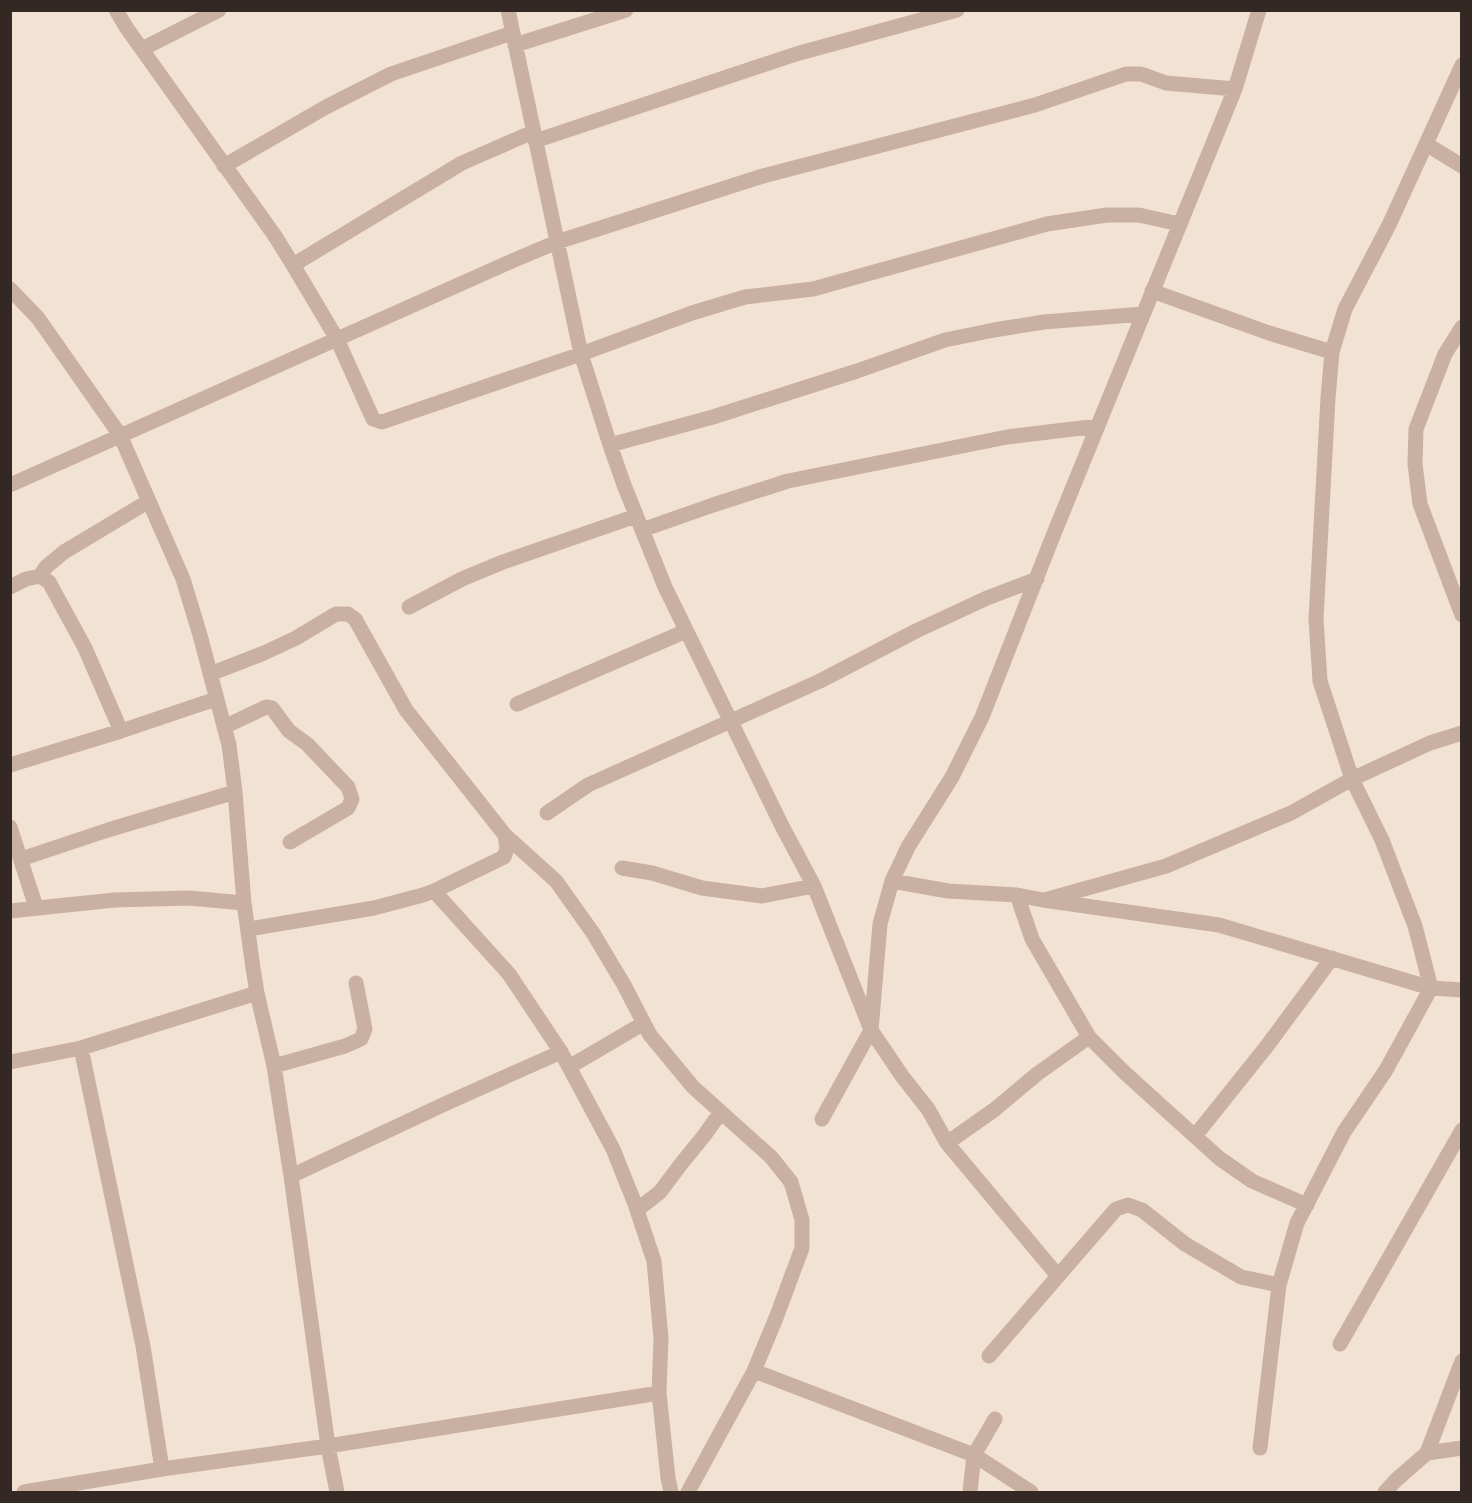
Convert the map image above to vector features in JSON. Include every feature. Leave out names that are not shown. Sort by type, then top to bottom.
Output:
[{"type":"street","points":[[116,10],[275,236],[337,339],[373,419],[382,422],[692,313],[745,297],[813,289],[1047,224],[1107,215],[1139,215],[1179,224]]},
{"type":"street","points":[[142,49],[219,10]]},
{"type":"street","points":[[508,10],[580,354],[610,445],[665,587],[782,826],[814,886],[872,1030],[902,1077],[928,1109],[947,1143],[1058,1276]]},
{"type":"street","points":[[224,166],[326,107],[391,74],[626,10]]},
{"type":"street","points":[[293,265],[462,163],[534,136],[796,54],[957,10]]},
{"type":"street","points":[[822,1119],[872,1030],[880,924],[892,881],[908,847],[951,777],[982,717],[1235,89],[1259,10]]},
{"type":"street","points":[[1260,1448],[1279,1285],[1297,1223],[1344,1132],[1386,1070],[1431,988],[1415,926],[1382,840],[1352,779],[1320,681],[1316,619],[1332,352],[1345,309],[1389,225],[1461,65]]},
{"type":"street","points":[[10,485],[557,242],[763,176],[1035,105],[1126,74],[1142,74],[1166,83],[1235,89]]},
{"type":"street","points":[[1426,144],[1461,166]]},
{"type":"street","points":[[10,289],[38,318],[120,435],[183,579],[210,674],[229,745],[244,903],[257,993],[274,1066],[328,1446],[337,1492]]},
{"type":"street","points":[[1152,291],[1269,333],[1332,352]]},
{"type":"street","points":[[610,445],[713,417],[945,340],[1044,322],[1143,314]]},
{"type":"street","points":[[1461,327],[1444,354],[1416,429],[1415,464],[1420,504],[1461,615]]},
{"type":"street","points":[[642,530],[788,481],[1007,437],[1098,426]]},
{"type":"street","points":[[10,587],[26,579],[40,576],[46,567],[64,552],[149,501]]},
{"type":"street","points":[[409,607],[462,579],[503,562],[636,516]]},
{"type":"street","points":[[40,576],[49,582],[85,648],[121,731]]},
{"type":"street","points":[[547,813],[588,785],[820,681],[916,631],[987,598],[1036,579]]},
{"type":"street","points":[[210,674],[296,638],[336,614],[348,614],[355,619],[406,710],[505,835],[556,881],[593,933],[650,1035],[693,1086],[771,1157],[791,1182],[802,1220],[802,1248],[754,1371],[688,1492]]},
{"type":"street","points":[[517,704],[686,631]]},
{"type":"street","points":[[10,765],[216,699]]},
{"type":"street","points":[[224,726],[266,707],[272,708],[289,731],[307,744],[348,787],[352,799],[348,808],[290,842]]},
{"type":"street","points":[[1043,900],[1166,866],[1291,813],[1352,779],[1430,743],[1461,733]]},
{"type":"street","points":[[21,859],[235,792]]},
{"type":"street","points":[[10,827],[36,907]]},
{"type":"street","points":[[249,929],[374,908],[434,891],[504,857],[507,848],[505,835]]},
{"type":"street","points":[[622,868],[652,873],[702,888],[762,896],[814,886]]},
{"type":"street","points":[[892,881],[948,891],[1017,895],[1219,925],[1431,988],[1461,990]]},
{"type":"street","points":[[434,891],[509,974],[561,1052],[613,1149],[638,1210],[654,1261],[661,1338],[659,1393],[671,1492]]},
{"type":"street","points":[[1017,895],[1032,939],[1089,1037],[1125,1073],[1219,1158],[1252,1181],[1306,1205]]},
{"type":"street","points":[[10,911],[114,900],[189,898],[244,903]]},
{"type":"street","points":[[1195,1136],[1267,1046],[1332,958]]},
{"type":"street","points":[[274,1066],[345,1046],[361,1039],[365,1029],[356,983]]},
{"type":"street","points":[[10,1062],[81,1048],[257,993]]},
{"type":"street","points":[[569,1067],[644,1023]]},
{"type":"street","points":[[947,1143],[1089,1037]]},
{"type":"street","points":[[81,1048],[143,1346],[162,1469]]},
{"type":"street","points":[[291,1176],[561,1052]]},
{"type":"street","points":[[638,1210],[660,1192],[721,1112]]},
{"type":"street","points":[[1340,1344],[1461,1130]]},
{"type":"street","points":[[989,1356],[1116,1209],[1128,1205],[1142,1210],[1185,1244],[1242,1277],[1279,1285]]},
{"type":"street","points":[[1384,1492],[1427,1453],[1461,1361]]},
{"type":"street","points":[[754,1371],[974,1455],[1031,1492]]},
{"type":"street","points":[[24,1492],[659,1393]]},
{"type":"street","points":[[970,1492],[974,1455],[995,1419]]},
{"type":"street","points":[[1427,1453],[1461,1448]]}]
